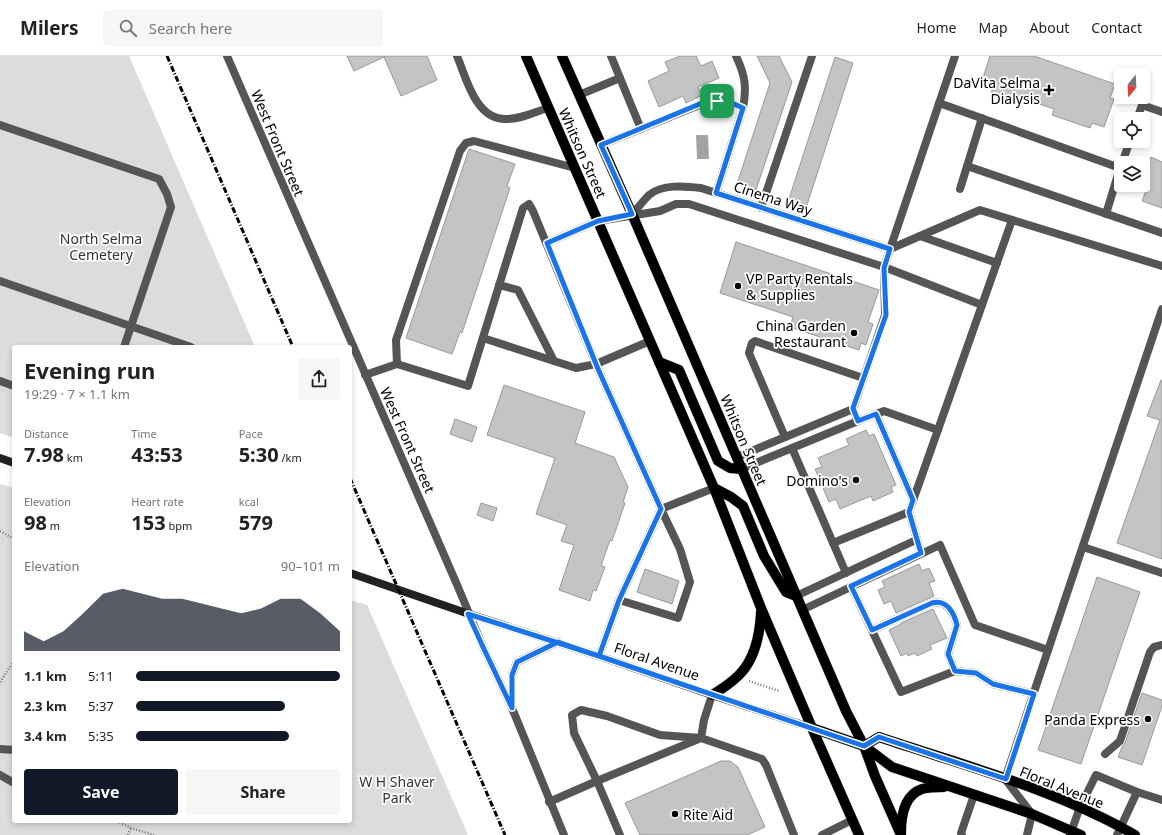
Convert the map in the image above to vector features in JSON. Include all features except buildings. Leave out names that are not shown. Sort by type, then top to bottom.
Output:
[{"type":"main road","name":"Whitson Street","points":[[526,56],[714,488],[761,608],[859,835]]},
{"type":"main road","name":"Whitson Street","points":[[562,56],[632,214],[846,711],[864,746],[875,776],[901,835]]},
{"type":"main road","points":[[659,362],[679,370],[718,461],[730,468],[741,469]]},
{"type":"main road","points":[[0,458],[12,462]]},
{"type":"main road","points":[[714,488],[731,497],[743,506],[764,556],[786,592],[796,596]]},
{"type":"main road","name":"Floral Avenue","points":[[352,574],[468,614],[558,642],[864,746],[892,767],[1032,814],[1070,833],[1081,835]]},
{"type":"main road","points":[[712,695],[734,680],[746,667],[758,637],[761,608]]},
{"type":"main road","points":[[512,708],[512,675],[517,662],[558,642]]},
{"type":"main road","name":"Floral Avenue","points":[[864,746],[879,737],[1006,779],[1080,807],[1119,831],[1135,835]]},
{"type":"main road","points":[[901,835],[903,813],[912,796],[921,789],[929,787],[950,787]]},
{"type":"street","name":"West Front Street","points":[[226,56],[352,345]]},
{"type":"street","points":[[457,56],[477,103],[488,114],[502,119],[512,119],[548,108]]},
{"type":"street","points":[[611,56],[641,129]]},
{"type":"street","points":[[716,193],[743,108],[746,84],[736,56]]},
{"type":"street","points":[[761,208],[812,56]]},
{"type":"street","points":[[858,421],[853,408],[886,315],[884,268],[955,56]]},
{"type":"street","points":[[579,95],[620,78]]},
{"type":"street","points":[[601,145],[709,101],[722,102],[743,108]]},
{"type":"street","points":[[939,103],[1114,164]]},
{"type":"street","points":[[1140,112],[1142,105],[1162,112]]},
{"type":"street","points":[[960,189],[982,118]]},
{"type":"street","points":[[0,125],[159,179],[167,194],[171,207],[125,345]]},
{"type":"street","points":[[397,364],[396,340],[460,151],[466,143],[474,141],[575,168]]},
{"type":"street","points":[[967,166],[1162,233]]},
{"type":"street","name":"Cinema Way","points":[[632,214],[650,194],[676,186],[688,186],[701,188],[890,249]]},
{"type":"street","points":[[1106,214],[1114,188]]},
{"type":"street","points":[[365,375],[397,364],[468,386],[523,208],[529,204],[547,243],[596,364],[680,549],[690,582],[678,618],[619,600]]},
{"type":"street","points":[[547,243],[598,221],[632,214],[660,211],[676,204],[689,204],[884,268],[982,305]]},
{"type":"street","points":[[890,249],[980,210],[1162,266]]},
{"type":"street","points":[[921,553],[909,512],[1012,220]]},
{"type":"street","points":[[920,236],[997,263]]},
{"type":"street","points":[[0,281],[185,345]]},
{"type":"street","points":[[499,285],[518,290],[554,361]]},
{"type":"street","points":[[1027,835],[1032,814],[1006,779],[1162,309]]},
{"type":"street","points":[[483,338],[576,368],[596,364],[650,341]]},
{"type":"street","points":[[785,437],[749,353],[752,343],[755,342],[863,378]]},
{"type":"street","name":"West Front Street","points":[[352,345],[458,587],[468,614],[512,708],[549,802],[564,835]]},
{"type":"street","points":[[0,381],[12,385]]},
{"type":"street","points":[[736,457],[853,408]]},
{"type":"street","points":[[741,469],[884,411],[938,430]]},
{"type":"street","points":[[876,414],[913,500]]},
{"type":"street","points":[[792,448],[846,573]]},
{"type":"street","points":[[599,656],[619,600],[661,509],[714,488]]},
{"type":"street","points":[[833,543],[909,512]]},
{"type":"street","points":[[796,596],[916,540]]},
{"type":"street","points":[[802,610],[940,545],[975,625],[1048,650]]},
{"type":"street","points":[[1083,547],[1162,573]]},
{"type":"street","points":[[851,586],[901,692],[955,671],[976,673],[993,684],[1034,694]]},
{"type":"street","points":[[872,630],[932,603],[936,602],[943,604],[950,609],[957,625],[948,654],[955,671]]},
{"type":"street","points":[[1105,754],[1120,741],[1150,652],[1154,647],[1162,645]]},
{"type":"street","points":[[701,738],[704,720],[712,695]]},
{"type":"street","points":[[620,835],[597,781],[574,733],[572,715],[581,710],[607,716],[660,735],[701,738],[762,758],[794,835]]},
{"type":"street","points":[[549,802],[701,738]]},
{"type":"street","points":[[0,749],[12,750]]},
{"type":"street","points":[[0,775],[12,782]]},
{"type":"street","points":[[1070,833],[1080,807],[1096,775],[1137,792],[1162,800]]},
{"type":"street","points":[[1119,831],[1137,792]]},
{"type":"street","points":[[961,834],[974,795]]},
{"type":"street","points":[[822,835],[852,820]]},
{"type":"path","points":[[0,532],[12,538]]},
{"type":"path","points":[[0,682],[12,664]]},
{"type":"path","points":[[745,679],[779,691]]},
{"type":"path","points":[[121,823],[131,828],[154,835]]},
{"type":"path","points":[[128,835],[131,828]]},
{"type":"green space","name":"North Selma Cemetery","points":[[0,56],[129,56],[254,345],[12,345],[12,437],[0,433]]},
{"type":"green space","name":"W H Shaver Park","points":[[0,484],[12,487],[12,823],[352,823],[352,601],[367,605],[468,835],[0,835]]},
{"type":"shaded area","points":[[696,135],[708,135],[709,159],[697,159]]},
{"type":"railway","points":[[167,56],[292,345]]},
{"type":"railway","points":[[352,483],[505,835]]},
{"type":"place","name":"DaVita Selma Dialysis","points":[[1049,90]]},
{"type":"place","name":"VP Party Rentals & Supplies","points":[[738,286]]},
{"type":"place","name":"China Garden Restaurant","points":[[854,333]]},
{"type":"place","name":"Domino's","points":[[856,480]]},
{"type":"place","name":"Panda Express","points":[[1148,719]]},
{"type":"place","name":"Rite Aid","points":[[675,814]]},
{"type":"route","points":[[717,101],[702,103],[601,145],[632,214],[598,221],[547,243],[598,369],[661,509],[619,600],[599,656],[558,642],[517,662],[512,675],[512,708],[468,614],[528,633],[599,656],[864,746],[879,737],[1006,779],[1034,694],[993,684],[976,673],[955,671],[948,654],[957,625],[950,609],[947,606],[940,602],[932,603],[872,630],[851,586],[921,553],[909,512],[913,500],[876,414],[858,421],[853,408],[886,315],[884,268],[890,249],[716,193],[743,108],[734,104],[717,101]]}]
